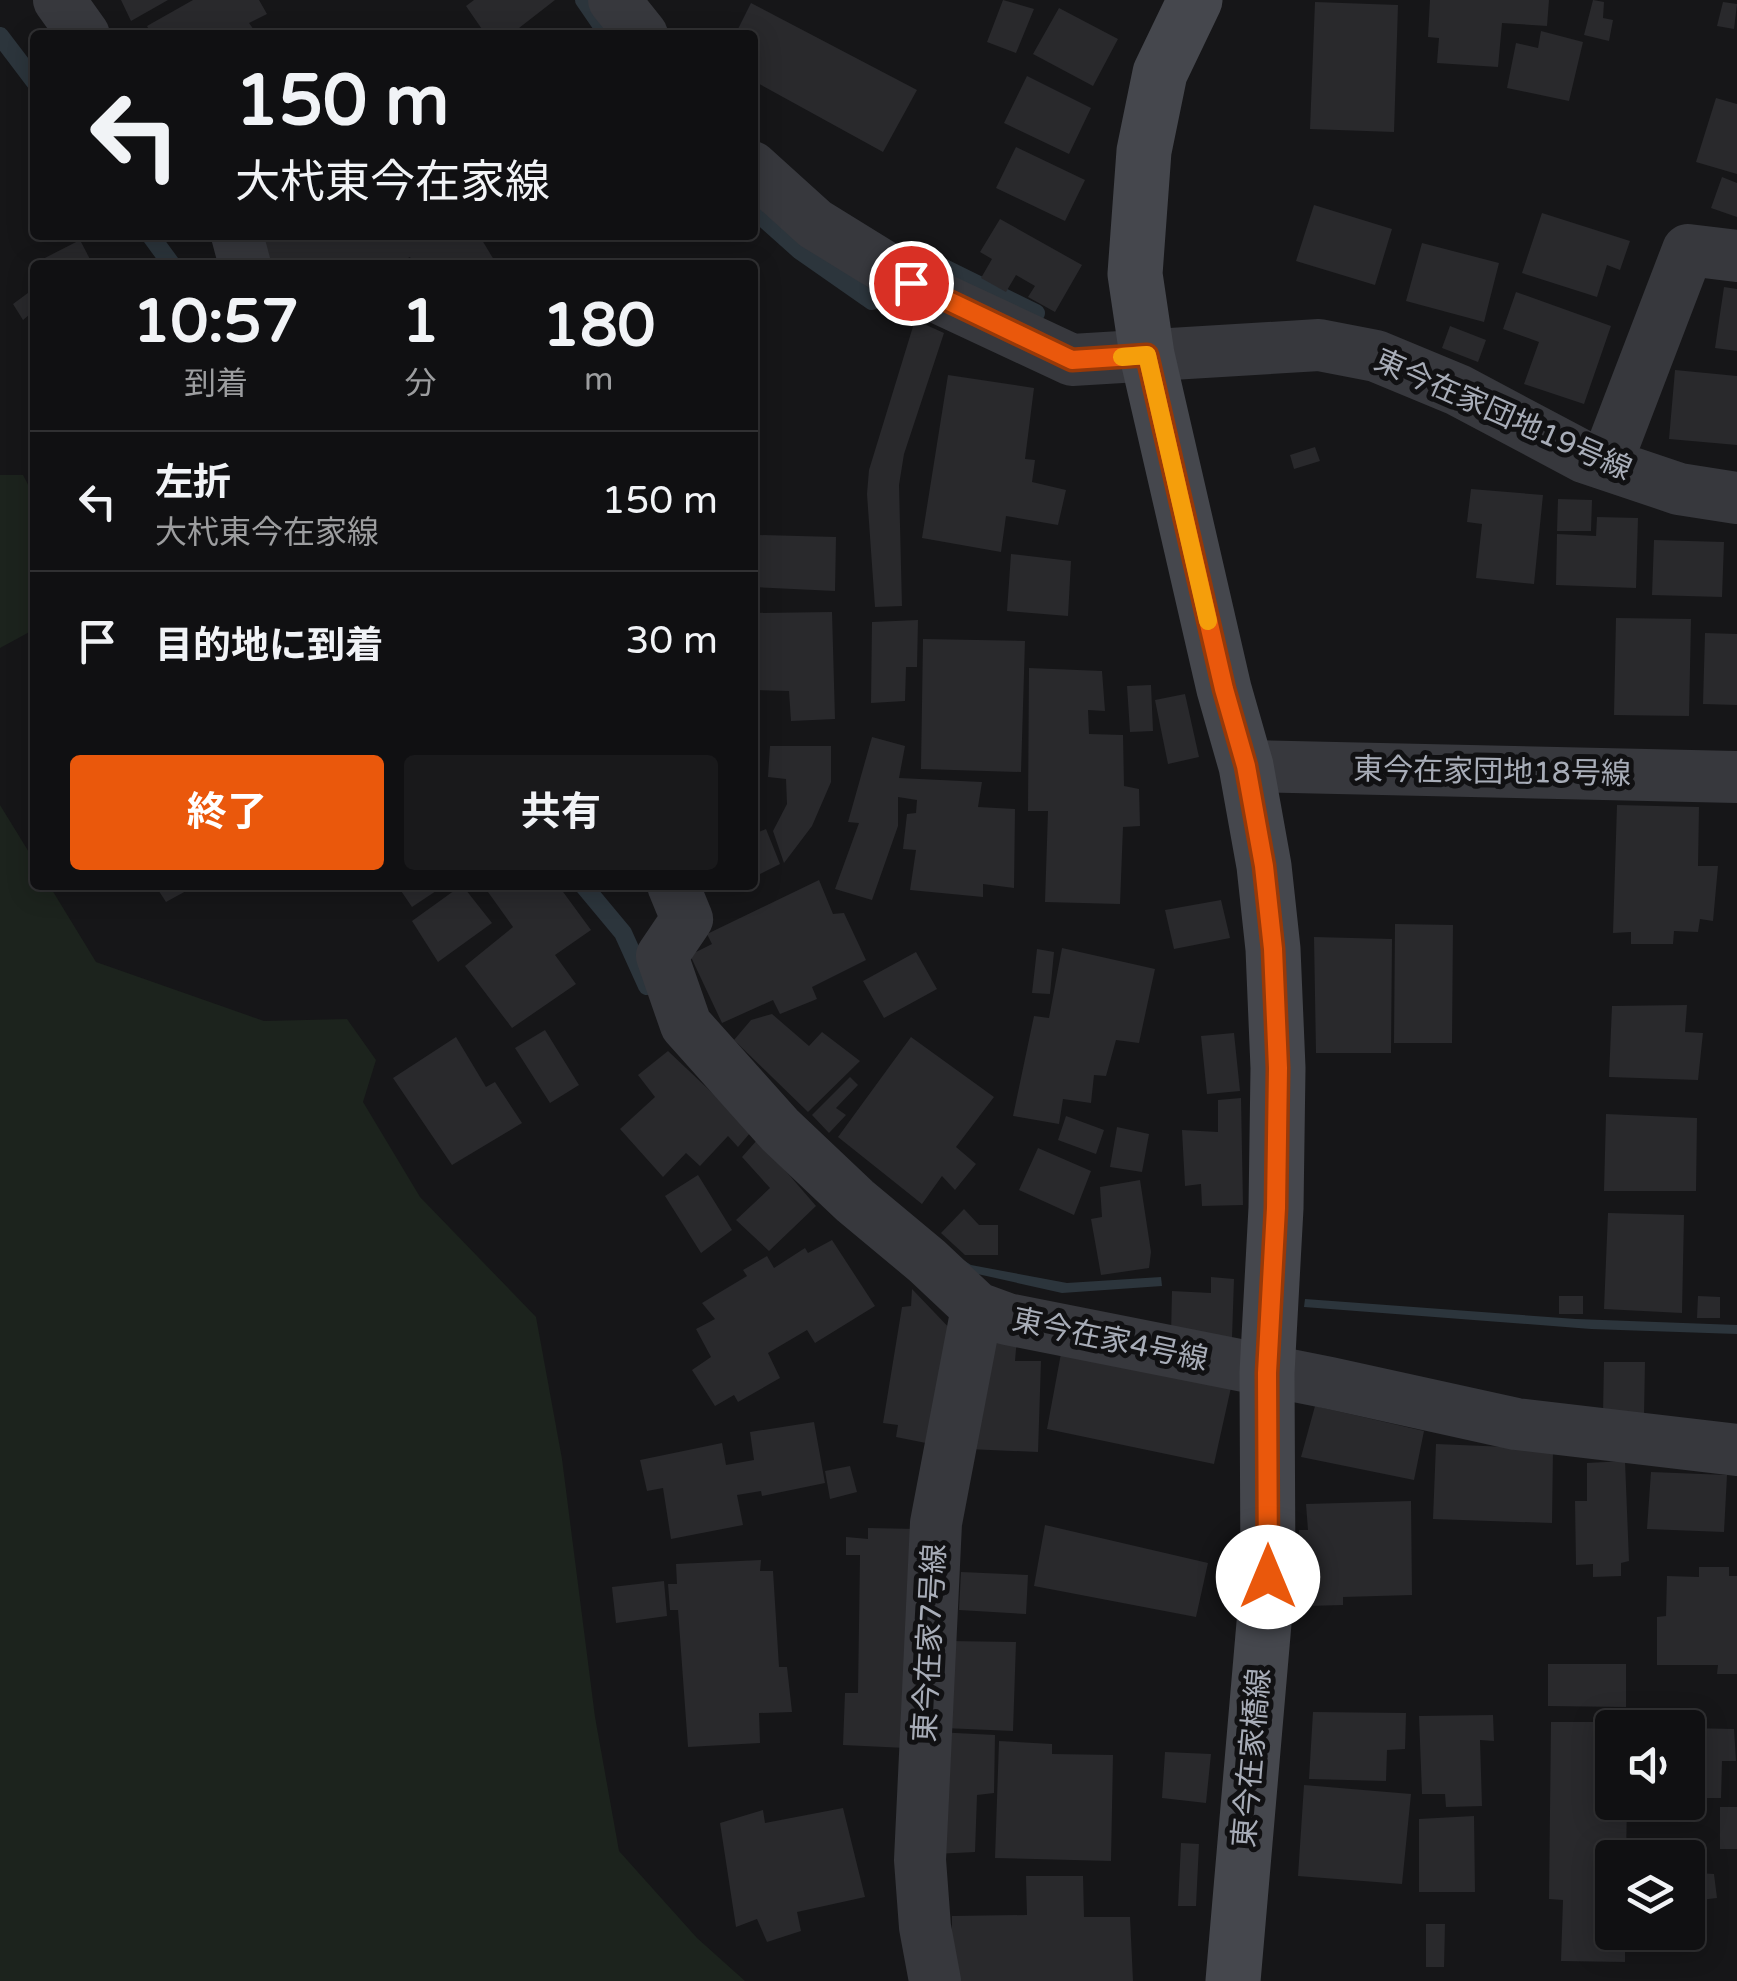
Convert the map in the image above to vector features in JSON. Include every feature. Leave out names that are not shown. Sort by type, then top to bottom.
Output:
[{"type":"street","points":[[59,0],[80,30]]},
{"type":"street","points":[[614,0],[638,30]]},
{"type":"street","name":"東今在家橋線","points":[[1195,0],[1160,73],[1144,151],[1134,274],[1147,355],[1224,689],[1246,766],[1264,866],[1273,949],[1278,1068],[1276,1208],[1267,1373],[1268,1577],[1233,1981]]},
{"type":"street","name":"東今在家団地19号線","points":[[758,172],[815,224],[922,290],[1072,360],[1320,345],[1376,356],[1458,390],[1584,457],[1680,489],[1737,498]]},
{"type":"street","points":[[1606,464],[1688,250],[1737,256]]},
{"type":"street","name":"東今在家団地18号線","points":[[1246,766],[1737,777]]},
{"type":"street","name":"東今在家4号線","points":[[674,890],[688,919],[662,956],[686,1024],[780,1130],[977,1308],[1006,1319],[1516,1424],[1737,1450]]},
{"type":"street","name":"東今在家7号線","points":[[935,1981],[925,1927],[920,1860],[936,1523],[977,1308]]},
{"type":"shaded area","points":[[0,475],[23,475],[30,488],[30,632],[0,648]]},
{"type":"shaded area","points":[[0,805],[30,854],[30,890],[52,890],[96,962],[264,1021],[347,1019],[376,1060],[363,1102],[420,1197],[536,1317],[562,1459],[595,1717],[619,1851],[697,1938],[745,1981],[0,1981]]},
{"type":"shaded area","points":[[722,1040],[934,1241],[971,1265],[1067,1283],[1161,1277],[1162,1286],[1062,1293],[964,1271],[735,1066]]},
{"type":"shaded area","points":[[1305,1299],[1576,1319],[1737,1325],[1737,1334],[1591,1329],[1304,1307]]},
{"type":"building","points":[[121,0],[168,0],[131,21]]},
{"type":"building","points":[[193,0],[259,0],[267,14],[249,23],[254,30],[149,30],[147,26]]},
{"type":"building","points":[[474,0],[555,0],[516,30],[483,30],[466,6]]},
{"type":"building","points":[[1003,0],[1034,9],[1016,53],[987,42]]},
{"type":"building","points":[[1430,0],[1549,0],[1547,26],[1502,23],[1498,67],[1437,63],[1439,38],[1428,37]]},
{"type":"building","points":[[1593,0],[1604,2],[1603,18],[1613,20],[1609,41],[1584,35]]},
{"type":"building","points":[[1315,2],[1398,5],[1394,132],[1310,129]]},
{"type":"building","points":[[1723,2],[1737,4],[1734,29],[1717,26]]},
{"type":"building","points":[[751,3],[917,90],[883,152],[758,83],[758,30],[738,30]]},
{"type":"building","points":[[1059,8],[1118,39],[1093,86],[1033,54]]},
{"type":"building","points":[[1541,31],[1583,42],[1569,101],[1507,88],[1516,43],[1538,48]]},
{"type":"building","points":[[1027,76],[1091,108],[1069,154],[1004,123]]},
{"type":"building","points":[[1716,98],[1737,104],[1737,174],[1696,162]]},
{"type":"building","points":[[1016,147],[1085,180],[1065,221],[996,188]]},
{"type":"building","points":[[1722,177],[1737,183],[1737,217],[1711,208]]},
{"type":"building","points":[[1314,205],[1392,229],[1375,285],[1296,261]]},
{"type":"building","points":[[1542,213],[1630,241],[1620,270],[1607,265],[1597,297],[1522,273]]},
{"type":"building","points":[[1000,219],[1082,265],[1055,312],[1028,297],[1035,286],[1016,275],[1006,292],[981,278],[992,259],[980,252]]},
{"type":"building","points":[[80,240],[90,260],[41,260]]},
{"type":"building","points":[[258,240],[482,240],[494,260],[410,257],[264,260]]},
{"type":"building","points":[[1422,243],[1499,263],[1484,322],[1406,301]]},
{"type":"building","points":[[1724,287],[1737,289],[1737,351],[1715,348]]},
{"type":"building","points":[[30,291],[30,314],[23,320],[13,304]]},
{"type":"building","points":[[1516,292],[1611,326],[1584,404],[1524,384],[1539,342],[1503,329]]},
{"type":"building","points":[[915,320],[944,333],[904,454],[899,485],[902,606],[875,607],[867,494],[869,470]]},
{"type":"building","points":[[1450,326],[1486,340],[1478,362],[1442,348]]},
{"type":"building","points":[[1675,370],[1737,376],[1737,445],[1669,439]]},
{"type":"building","points":[[948,375],[1034,388],[1025,459],[1035,460],[1032,482],[1066,490],[1058,525],[1006,516],[1001,552],[922,538]]},
{"type":"building","points":[[1315,447],[1320,461],[1294,469],[1290,455]]},
{"type":"building","points":[[1471,489],[1543,495],[1534,584],[1476,578],[1482,524],[1467,522]]},
{"type":"building","points":[[1558,499],[1592,500],[1591,531],[1557,531]]},
{"type":"building","points":[[1597,517],[1638,518],[1636,588],[1556,585],[1557,534],[1596,536]]},
{"type":"building","points":[[758,522],[759,535],[836,537],[835,591],[758,587]]},
{"type":"building","points":[[1654,540],[1724,542],[1722,597],[1652,595]]},
{"type":"building","points":[[1011,554],[1071,561],[1068,616],[1007,611]]},
{"type":"building","points":[[832,612],[835,719],[791,721],[789,691],[758,690],[758,613]]},
{"type":"building","points":[[1616,618],[1691,619],[1689,716],[1614,715]]},
{"type":"building","points":[[918,620],[917,667],[906,667],[905,701],[871,703],[872,622]]},
{"type":"building","points":[[1705,633],[1737,634],[1737,705],[1703,704]]},
{"type":"building","points":[[923,639],[1025,641],[1021,772],[921,769]]},
{"type":"building","points":[[1029,668],[1102,671],[1105,711],[1088,710],[1089,734],[1123,735],[1124,786],[1139,789],[1140,826],[1123,827],[1120,904],[1045,902],[1048,811],[1028,811]]},
{"type":"building","points":[[1151,685],[1153,731],[1130,732],[1127,686]]},
{"type":"building","points":[[1185,694],[1199,757],[1168,764],[1155,700]]},
{"type":"building","points":[[872,737],[905,746],[899,778],[982,782],[978,807],[1015,809],[1014,888],[983,884],[983,897],[910,890],[916,850],[903,849],[907,814],[916,813],[917,800],[898,797],[898,826],[872,900],[835,889],[859,823],[848,822]]},
{"type":"building","points":[[770,746],[831,746],[831,782],[812,826],[784,863],[773,831],[787,804],[786,779],[768,777]]},
{"type":"building","points":[[1617,805],[1699,807],[1698,866],[1718,866],[1713,921],[1700,919],[1698,932],[1674,931],[1673,944],[1631,944],[1631,932],[1613,933]]},
{"type":"building","points":[[766,829],[780,864],[758,875],[758,832]]},
{"type":"building","points":[[819,880],[833,914],[844,913],[866,960],[812,987],[817,999],[780,1014],[773,1000],[722,1023],[690,955],[712,944],[707,934]]},
{"type":"building","points":[[158,890],[188,890],[166,902]]},
{"type":"building","points":[[400,890],[438,890],[412,907]]},
{"type":"building","points":[[455,890],[466,890],[492,923],[438,962],[412,921]]},
{"type":"building","points":[[487,890],[562,890],[591,930],[555,955],[576,984],[512,1028],[465,966],[513,927]]},
{"type":"building","points":[[1221,900],[1230,938],[1174,949],[1165,910]]},
{"type":"building","points":[[1395,924],[1453,925],[1452,1043],[1394,1043]]},
{"type":"building","points":[[1314,937],[1392,939],[1391,1053],[1316,1053]]},
{"type":"building","points":[[1062,948],[1155,969],[1139,1043],[1116,1040],[1106,1076],[1094,1075],[1091,1103],[1063,1099],[1059,1124],[1013,1116],[1034,1016],[1049,1018]]},
{"type":"building","points":[[1037,949],[1054,952],[1050,994],[1032,993]]},
{"type":"building","points":[[916,952],[937,989],[884,1018],[863,981]]},
{"type":"building","points":[[1687,1005],[1685,1032],[1703,1033],[1698,1080],[1609,1077],[1612,1006]]},
{"type":"building","points":[[772,1014],[809,1046],[822,1032],[860,1061],[808,1112],[734,1040],[751,1020]]},
{"type":"building","points":[[545,1030],[579,1085],[550,1103],[515,1048]]},
{"type":"building","points":[[1234,1033],[1240,1091],[1207,1094],[1201,1036]]},
{"type":"building","points":[[456,1037],[486,1087],[495,1082],[522,1123],[452,1165],[393,1078]]},
{"type":"building","points":[[911,1037],[994,1097],[956,1147],[976,1164],[955,1190],[942,1176],[922,1204],[838,1137]]},
{"type":"building","points":[[668,1051],[750,1133],[738,1147],[728,1136],[700,1166],[686,1153],[663,1177],[620,1129],[655,1097],[638,1075]]},
{"type":"building","points":[[850,1077],[858,1085],[836,1108],[846,1115],[829,1133],[812,1115]]},
{"type":"building","points":[[1241,1098],[1243,1205],[1202,1206],[1201,1184],[1185,1186],[1182,1130],[1218,1132],[1218,1100]]},
{"type":"building","points":[[1606,1114],[1697,1118],[1696,1191],[1604,1191]]},
{"type":"building","points":[[1066,1116],[1104,1130],[1096,1154],[1058,1140]]},
{"type":"building","points":[[1117,1127],[1149,1134],[1142,1172],[1110,1167]]},
{"type":"building","points":[[758,1139],[816,1206],[769,1251],[736,1220],[770,1188],[742,1157]]},
{"type":"building","points":[[1038,1148],[1091,1171],[1074,1215],[1019,1190]]},
{"type":"building","points":[[698,1175],[732,1230],[701,1253],[665,1196]]},
{"type":"building","points":[[1140,1180],[1151,1252],[1149,1268],[1101,1275],[1091,1219],[1102,1217],[1100,1187]]},
{"type":"building","points":[[964,1209],[979,1225],[998,1225],[998,1255],[965,1255],[941,1233]]},
{"type":"building","points":[[1608,1213],[1684,1215],[1682,1313],[1604,1309]]},
{"type":"building","points":[[832,1240],[875,1306],[815,1343],[807,1330],[768,1353],[780,1378],[738,1402],[734,1395],[715,1406],[692,1370],[711,1357],[696,1329],[715,1319],[702,1303],[747,1276],[743,1270],[767,1256],[774,1268],[805,1248],[808,1253]]},
{"type":"building","points":[[1211,1277],[1234,1279],[1232,1338],[1171,1335],[1172,1291],[1211,1293]]},
{"type":"building","points":[[912,1289],[955,1334],[926,1443],[896,1437],[898,1425],[883,1423],[902,1307],[911,1306]]},
{"type":"building","points":[[1559,1296],[1583,1296],[1583,1314],[1559,1314]]},
{"type":"building","points":[[1698,1296],[1720,1297],[1720,1318],[1697,1318]]},
{"type":"building","points":[[985,1336],[1017,1337],[1015,1361],[1041,1361],[1038,1452],[968,1449]]},
{"type":"building","points":[[1062,1348],[1232,1383],[1214,1464],[1047,1429]]},
{"type":"building","points":[[1604,1362],[1645,1362],[1644,1415],[1603,1414]]},
{"type":"building","points":[[1315,1406],[1424,1431],[1414,1480],[1301,1457]]},
{"type":"building","points":[[814,1422],[825,1483],[762,1496],[761,1491],[737,1495],[743,1525],[671,1539],[663,1488],[647,1491],[640,1460],[722,1443],[726,1465],[754,1460],[750,1432]]},
{"type":"building","points":[[1436,1444],[1553,1449],[1552,1523],[1433,1519]]},
{"type":"building","points":[[1625,1461],[1629,1561],[1621,1563],[1621,1576],[1593,1577],[1593,1564],[1576,1565],[1575,1501],[1587,1501],[1587,1463]]},
{"type":"building","points":[[850,1466],[857,1492],[830,1499],[825,1471]]},
{"type":"building","points":[[1651,1472],[1727,1475],[1724,1532],[1647,1529]]},
{"type":"building","points":[[1411,1501],[1412,1595],[1343,1597],[1343,1605],[1307,1606],[1307,1558],[1298,1559],[1299,1530],[1308,1530],[1306,1504]]},
{"type":"building","points":[[1045,1525],[1208,1563],[1196,1617],[1034,1586]]},
{"type":"building","points":[[868,1528],[917,1529],[906,1748],[843,1745],[845,1693],[858,1693],[860,1555],[846,1555],[846,1537],[868,1539]]},
{"type":"building","points":[[761,1560],[760,1571],[773,1571],[779,1667],[787,1667],[792,1712],[759,1713],[760,1743],[688,1747],[678,1610],[670,1610],[668,1584],[677,1584],[676,1564]]},
{"type":"building","points":[[1699,1567],[1729,1567],[1729,1576],[1737,1576],[1737,1674],[1717,1674],[1718,1665],[1657,1665],[1657,1617],[1666,1616],[1667,1576],[1699,1577]]},
{"type":"building","points":[[961,1572],[1028,1575],[1026,1614],[959,1610]]},
{"type":"building","points":[[664,1581],[667,1616],[616,1623],[612,1587]]},
{"type":"building","points":[[948,1641],[1016,1642],[1013,1731],[944,1728]]},
{"type":"building","points":[[1548,1664],[1626,1664],[1626,1707],[1548,1706]]},
{"type":"building","points":[[1313,1712],[1406,1713],[1405,1749],[1387,1750],[1386,1781],[1309,1779]]},
{"type":"building","points":[[1493,1715],[1494,1741],[1480,1740],[1482,1806],[1446,1807],[1445,1794],[1422,1794],[1419,1716]]},
{"type":"building","points":[[1551,1722],[1595,1722],[1595,1820],[1627,1820],[1626,1840],[1595,1840],[1595,1950],[1625,1950],[1625,1962],[1561,1961],[1563,1900],[1549,1899]]},
{"type":"building","points":[[1705,1728],[1734,1729],[1736,1761],[1722,1761],[1721,1798],[1705,1798]]},
{"type":"building","points":[[936,1732],[995,1735],[994,1793],[977,1795],[975,1852],[934,1854]]},
{"type":"building","points":[[999,1741],[1052,1744],[1052,1754],[1113,1755],[1111,1861],[995,1858]]},
{"type":"building","points":[[1165,1752],[1211,1754],[1206,1803],[1162,1798]]},
{"type":"building","points":[[1304,1785],[1411,1794],[1402,1884],[1298,1876]]},
{"type":"building","points":[[1720,1807],[1737,1807],[1737,1849],[1720,1849]]},
{"type":"building","points":[[843,1808],[865,1897],[797,1912],[801,1931],[767,1942],[757,1919],[736,1927],[720,1823],[763,1810],[765,1823]]},
{"type":"building","points":[[1474,1816],[1475,1892],[1419,1892],[1419,1819]]},
{"type":"building","points":[[1181,1843],[1199,1844],[1196,1906],[1178,1906]]},
{"type":"building","points":[[1705,1873],[1714,1874],[1717,1898],[1705,1899]]},
{"type":"building","points":[[1026,1876],[1083,1876],[1084,1917],[1130,1917],[1133,1981],[952,1981],[952,1916],[1027,1915]]},
{"type":"building","points":[[1426,1924],[1445,1924],[1444,1967],[1426,1967]]},
{"type":"waterway","points":[[584,0],[605,30]]},
{"type":"waterway","points":[[0,36],[30,75]]},
{"type":"waterway","points":[[758,213],[799,250],[872,301]]},
{"type":"waterway","points":[[154,240],[168,260]]},
{"type":"waterway","points":[[924,258],[1036,313]]},
{"type":"waterway","points":[[587,890],[623,933],[647,986]]},
{"type":"slow traffic","points":[[1122,357],[1147,355],[1208,621]]},
{"type":"route","points":[[911,283],[1072,360],[1147,355],[1224,689],[1246,766],[1264,866],[1273,949],[1278,1068],[1276,1208],[1267,1373],[1268,1577]]}]
